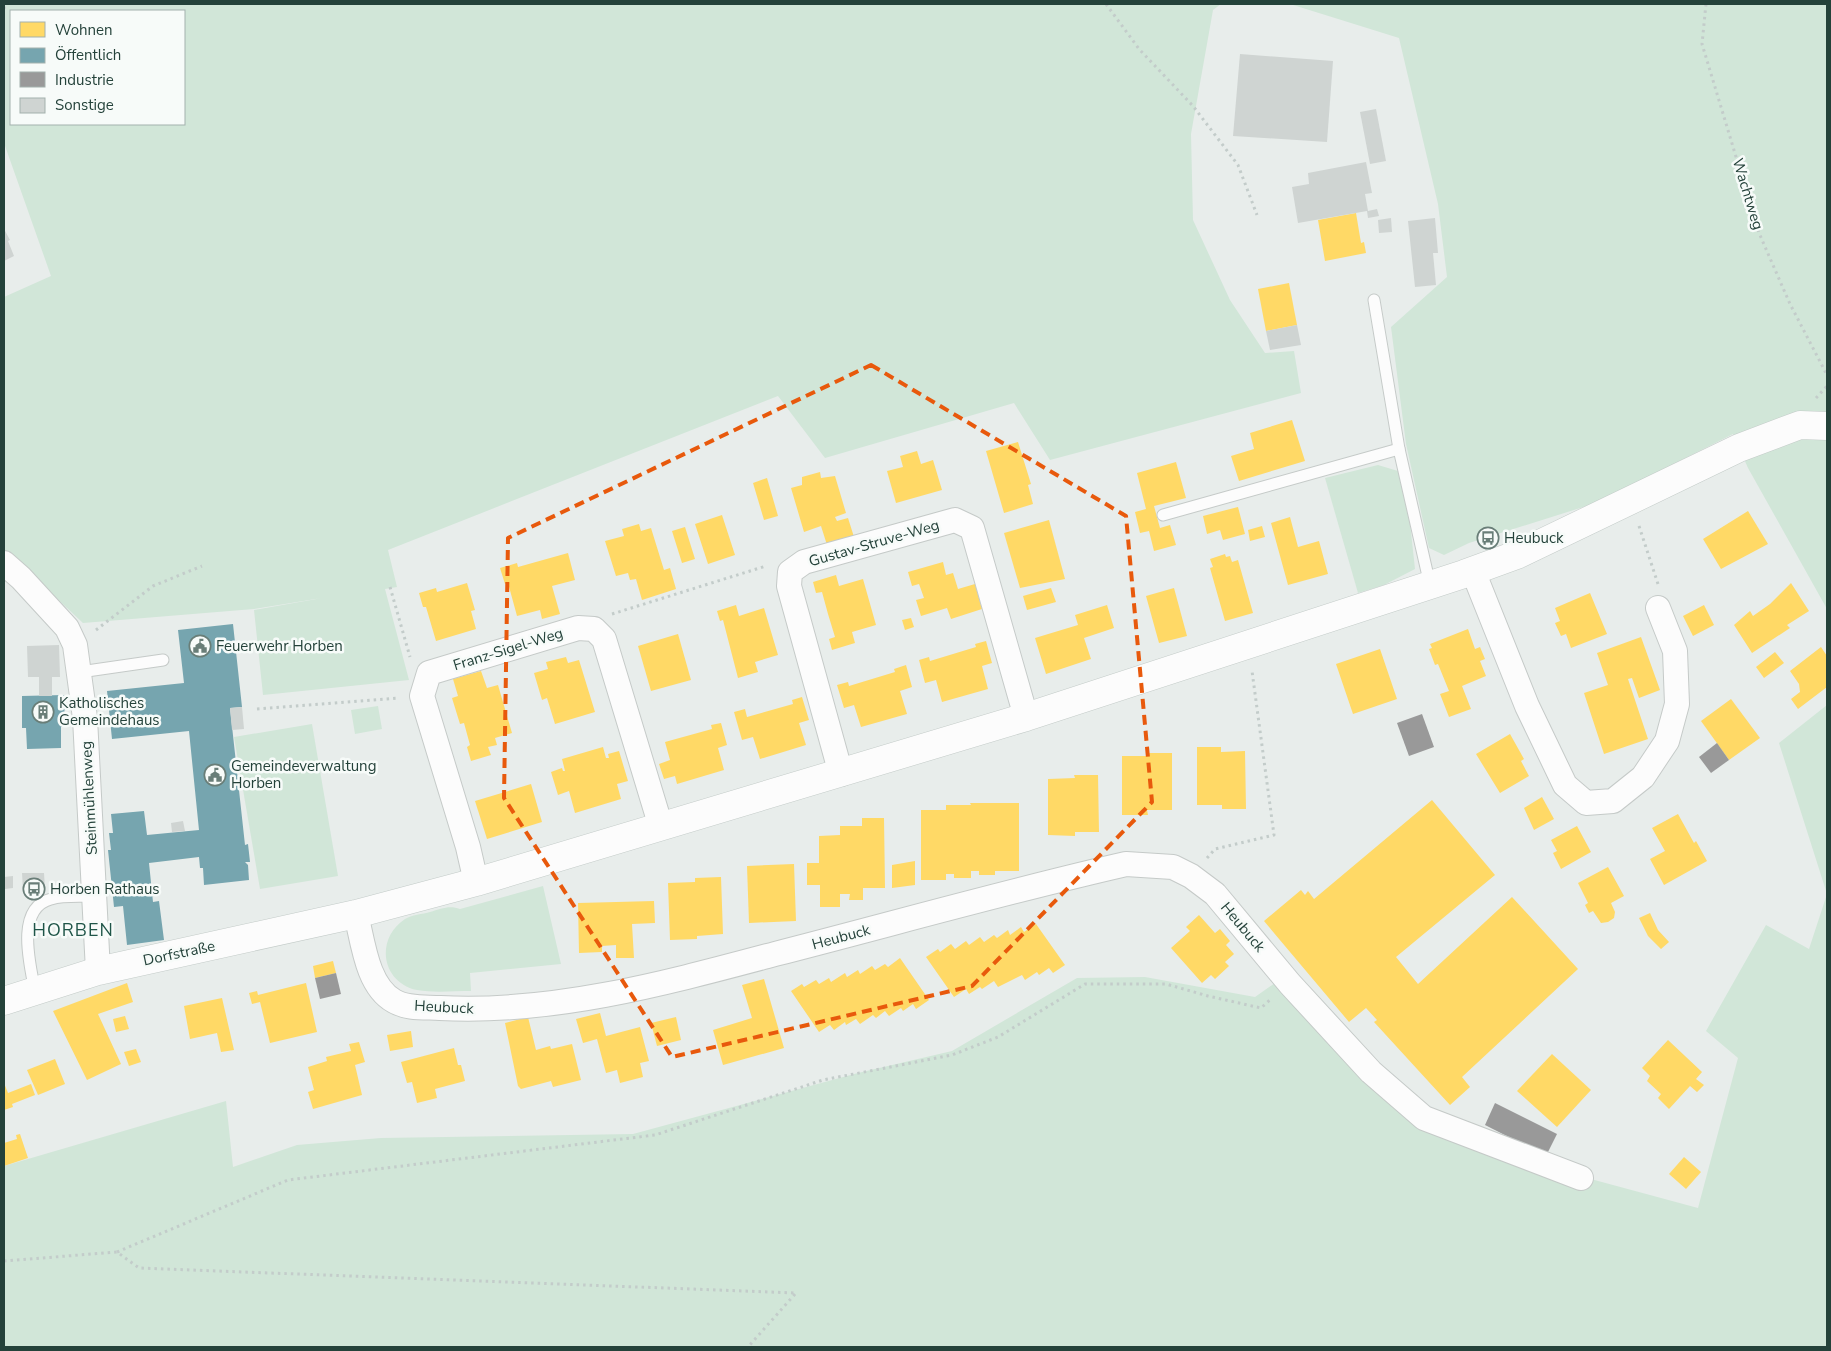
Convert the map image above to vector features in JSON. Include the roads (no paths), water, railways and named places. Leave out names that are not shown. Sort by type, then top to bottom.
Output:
[{"type":"street","points":[[356,914],[476,882],[841,774],[1026,717],[1430,587],[1519,554],[1631,502],[1739,448],[1800,425],[1827,426]]},
{"type":"street","name":"Gustav-Struve-Weg","points":[[841,774],[789,586],[790,572],[804,562],[955,520],[972,528],[1026,717]]},
{"type":"street","name":"Steinmühlenweg","points":[[4,563],[21,578],[67,628],[75,645],[80,672],[91,821],[98,971]]},
{"type":"street","points":[[1473,571],[1527,706],[1565,785],[1586,803],[1613,801],[1643,777],[1667,741],[1677,704],[1675,651],[1658,608]]},
{"type":"street","name":"Franz-Sigel-Weg","points":[[476,882],[424,688],[429,674],[578,628],[594,628],[604,639],[661,827]]},
{"type":"street","name":"Heubuck","points":[[356,914],[369,967],[381,991],[395,1002],[409,1006],[489,1010],[564,1001],[661,984],[1126,864],[1174,867],[1192,876],[1215,894],[1290,984],[1371,1072],[1424,1118],[1581,1178]]},
{"type":"street","name":"Dorfstraße","points":[[4,1001],[98,971],[356,914]]},
{"type":"lane","points":[[1374,300],[1399,449],[1430,587]]},
{"type":"lane","points":[[1162,515],[1399,449]]},
{"type":"lane","points":[[80,672],[163,660]]},
{"type":"lane","points":[[35,991],[26,932],[36,906],[50,899],[93,896]]},
{"type":"place","name":"Heubuck","points":[[1488,538]]},
{"type":"place","name":"Feuerwehr Horben","points":[[200,646]]},
{"type":"place","name":"Katholisches Gemeindehaus","points":[[43,712]]},
{"type":"place","name":"Gemeindeverwaltung Horben","points":[[215,775]]},
{"type":"place","name":"Horben Rathaus","points":[[34,889]]},
{"type":"district","name":"HORBEN","points":[[73,930]]}]
